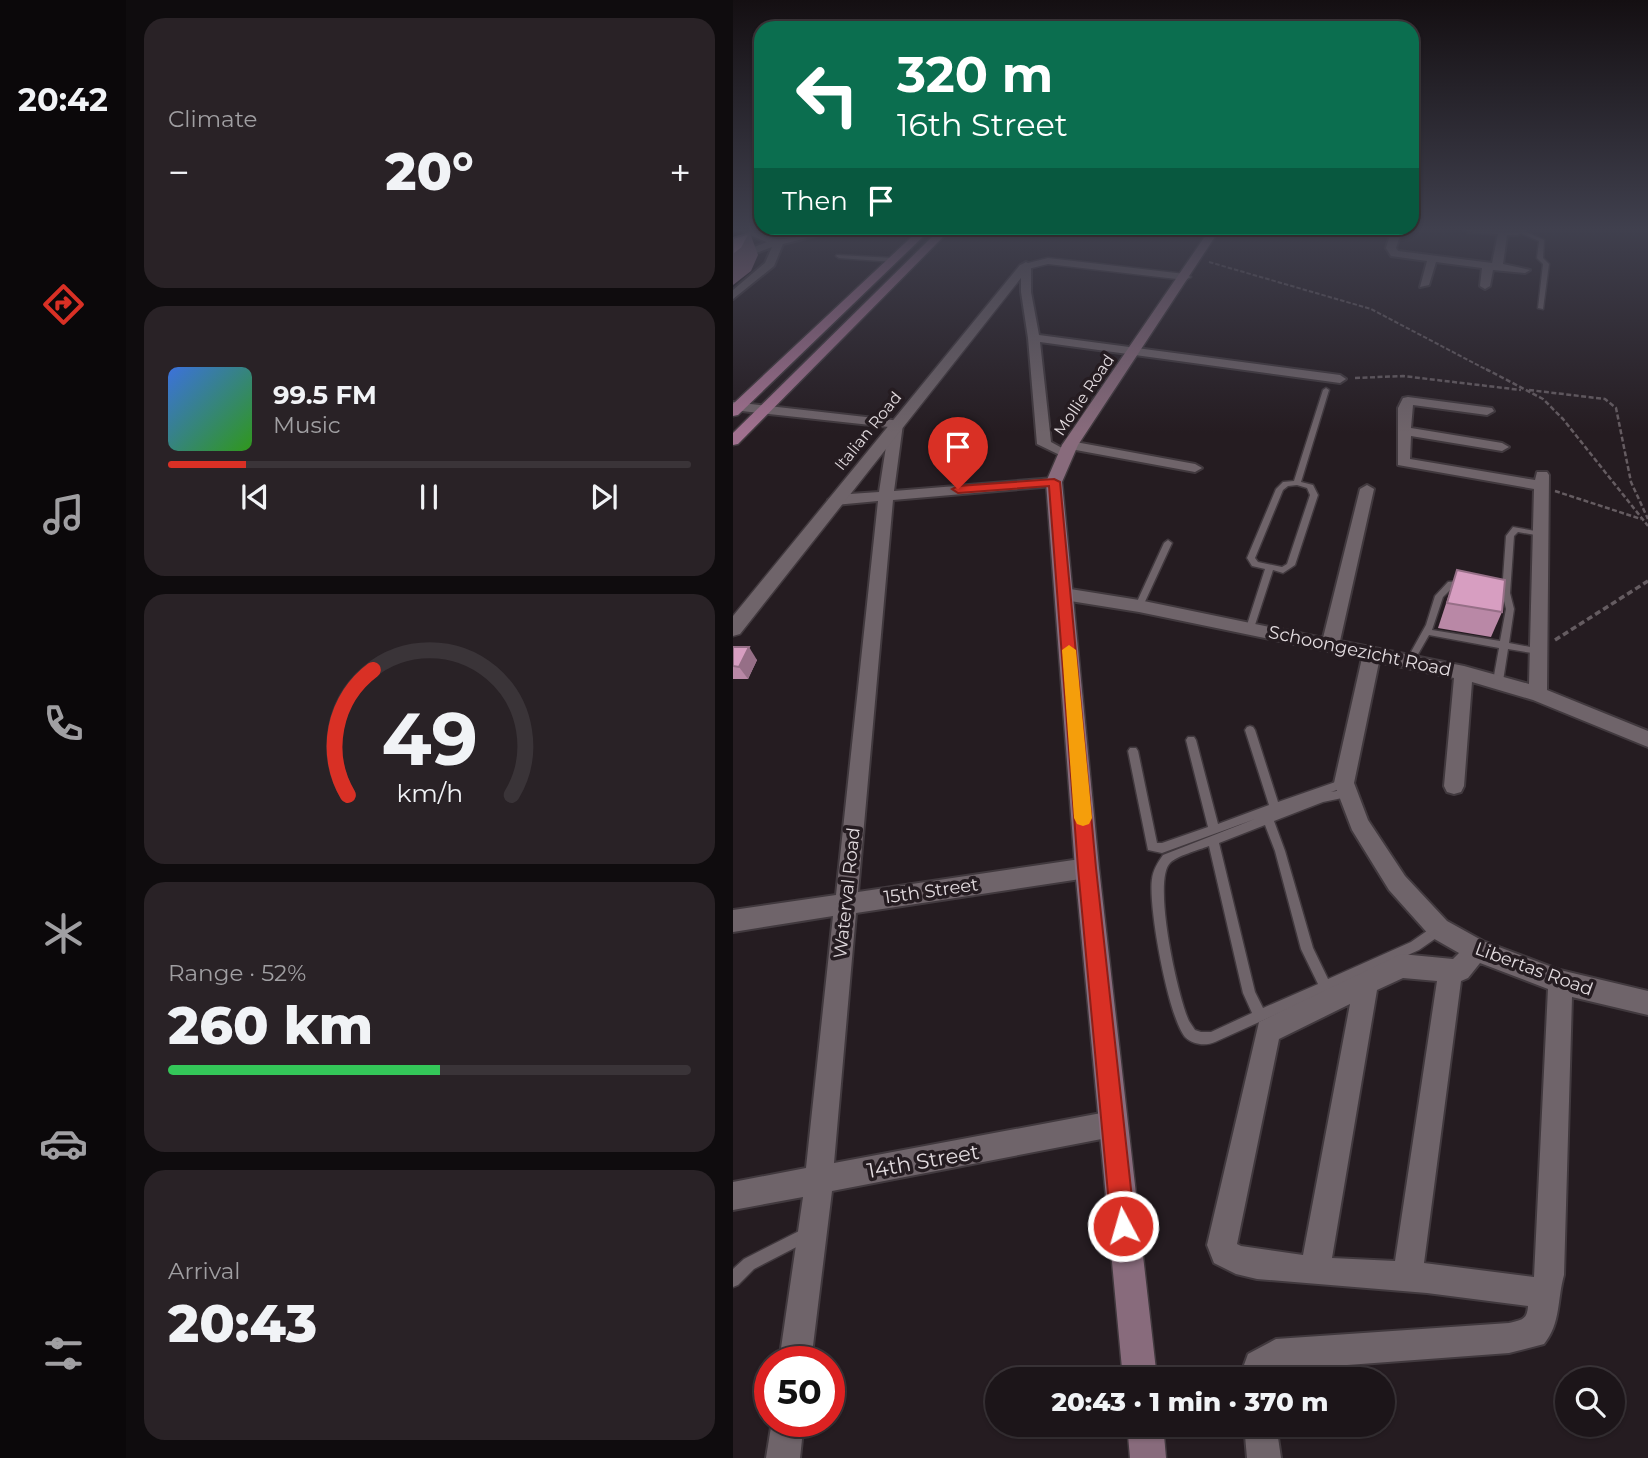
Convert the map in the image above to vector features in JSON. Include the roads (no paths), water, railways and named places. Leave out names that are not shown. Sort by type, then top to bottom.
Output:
[{"type":"main road","points":[[735,408],[854,297]]},
{"type":"main road","points":[[733,441],[879,297]]},
{"type":"main road","name":"Mollie Road","points":[[1055,480],[1068,449],[1171,297]]},
{"type":"main road","points":[[1055,480],[1087,868],[1139,1367]]},
{"type":"main road","points":[[1146,1437],[1148,1458]]},
{"type":"street","name":"Italian Road","points":[[733,629],[999,297]]},
{"type":"street","points":[[1027,297],[1034,338],[1044,444],[1195,468]]},
{"type":"street","points":[[1034,338],[1340,379]]},
{"type":"street","points":[[1487,411],[1409,401],[1406,404],[1404,463],[1542,481],[1538,694]]},
{"type":"street","points":[[735,408],[896,424]]},
{"type":"street","name":"Waterval Road","points":[[797,1346],[819,1180],[886,494],[896,424]]},
{"type":"street","points":[[1404,431],[1502,447]]},
{"type":"street","points":[[835,500],[1055,480]]},
{"type":"street","points":[[1330,644],[1368,489]]},
{"type":"street","name":"Schoongezicht Road","points":[[1064,594],[1330,644],[1498,681],[1538,694],[1648,739]]},
{"type":"street","points":[[1346,788],[1372,653]]},
{"type":"street","points":[[1454,786],[1464,673]]},
{"type":"street","name":"Libertas Road","points":[[1346,788],[1359,824],[1397,883],[1439,929],[1476,950],[1560,982],[1648,1003]]},
{"type":"street","name":"15th Street","points":[[733,921],[1087,868]]},
{"type":"street","points":[[1476,950],[1460,970],[1450,972],[1412,964],[1401,966],[1268,1031],[1222,1245],[1224,1254],[1239,1262],[1315,1271],[1408,1276],[1544,1293]]},
{"type":"street","points":[[1408,1276],[1450,972]]},
{"type":"street","points":[[1315,1271],[1367,982]]},
{"type":"street","points":[[1258,1367],[1276,1355],[1509,1338],[1533,1332],[1542,1322],[1544,1293],[1549,1275],[1560,982]]},
{"type":"street","name":"14th Street","points":[[733,1196],[1112,1124]]},
{"type":"street","points":[[783,1458],[786,1437]]},
{"type":"street","points":[[1262,1437],[1264,1458]]},
{"type":"lane","points":[[1541,308],[1542,297]]},
{"type":"lane","points":[[1297,483],[1326,390]]},
{"type":"lane","points":[[1297,483],[1310,487],[1314,490],[1314,495],[1289,569],[1269,569],[1255,564],[1251,558],[1280,489],[1286,484],[1297,483]]},
{"type":"lane","points":[[1498,681],[1510,609],[1503,598],[1512,531],[1516,529],[1541,534]]},
{"type":"lane","points":[[1139,606],[1168,542]]},
{"type":"lane","points":[[1250,628],[1269,569]]},
{"type":"lane","points":[[1410,661],[1427,632],[1436,602],[1443,590],[1451,584],[1473,586]]},
{"type":"lane","points":[[1427,632],[1538,651]]},
{"type":"lane","points":[[1250,730],[1275,808]]},
{"type":"lane","points":[[1191,740],[1249,993],[1260,1015]]},
{"type":"lane","points":[[1133,751],[1152,847],[1162,848],[1268,819],[1346,788]]},
{"type":"lane","points":[[1346,788],[1275,808],[1213,835],[1167,858],[1161,864],[1157,878],[1168,968],[1178,1014],[1189,1033],[1199,1038],[1211,1038],[1415,946],[1439,929]]},
{"type":"lane","points":[[1268,819],[1280,851],[1307,949],[1325,986]]},
{"type":"lane","points":[[733,1280],[749,1264],[812,1231]]}]
